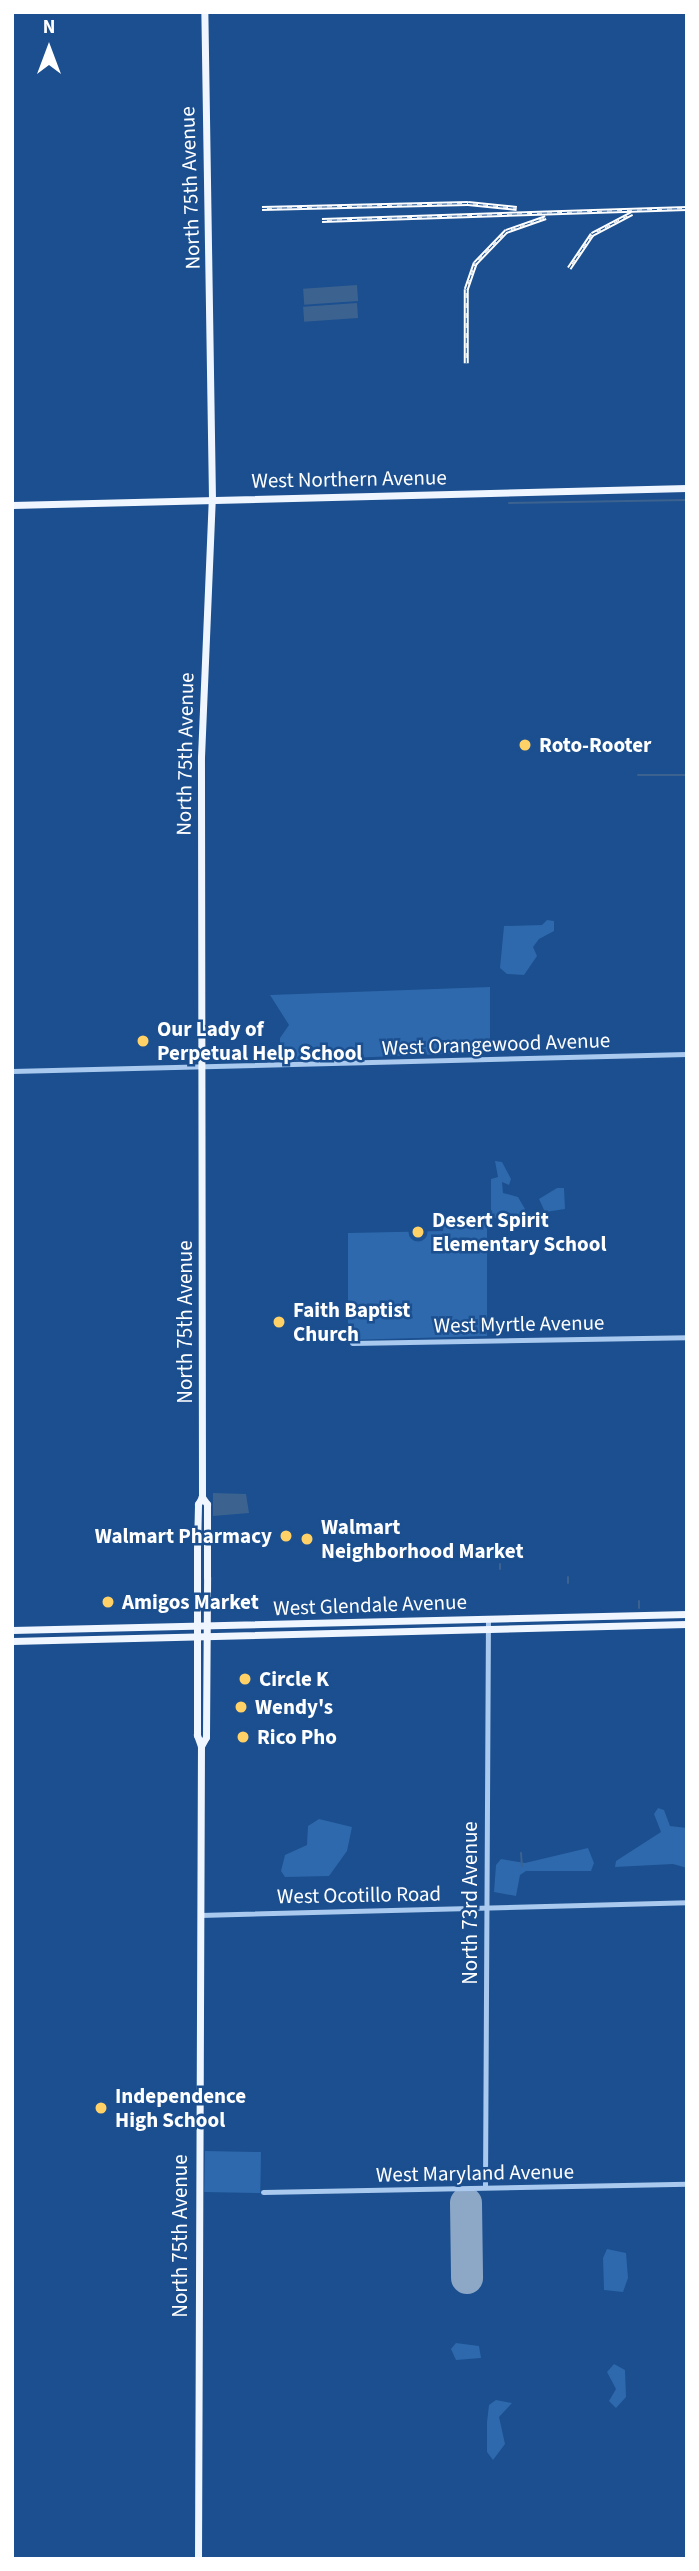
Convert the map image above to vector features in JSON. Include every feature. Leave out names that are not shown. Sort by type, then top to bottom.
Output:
[{"type":"main road","name":"North 75th Avenue","points":[[198,2559],[201,1746],[197,1735],[206,1504],[202,1497],[201,757],[212,499],[204,12]]},
{"type":"main road","name":"West Northern Avenue","points":[[12,505],[687,488]]},
{"type":"main road","name":"West Glendale Avenue","points":[[12,1630],[202,1628],[687,1614]]},
{"type":"main road","name":"West Glendale Avenue","points":[[12,1641],[687,1624]]},
{"type":"street","name":"West Orangewood Avenue","points":[[12,1071],[687,1054]]},
{"type":"street","name":"West Myrtle Avenue","points":[[352,1343],[687,1336]]},
{"type":"street","name":"North 73rd Avenue","points":[[485,2187],[488,1619]]},
{"type":"street","name":"West Ocotillo Road","points":[[200,1915],[687,1902]]},
{"type":"street","name":"West Maryland Avenue","points":[[263,2192],[687,2184]]},
{"type":"shaded area","points":[[357,285],[358,301],[304,305],[303,289]]},
{"type":"shaded area","points":[[357,303],[358,318],[304,322],[303,307]]},
{"type":"shaded area","points":[[547,920],[554,921],[554,931],[539,939],[533,947],[537,956],[524,975],[507,974],[500,968],[504,926],[542,925]]},
{"type":"shaded area","points":[[490,987],[490,1052],[280,1061],[280,1038],[289,1025],[270,995]]},
{"type":"shaded area","points":[[495,1161],[502,1162],[511,1179],[509,1185],[502,1182],[503,1193],[518,1197],[525,1209],[519,1219],[525,1227],[495,1218],[491,1213],[491,1179],[498,1177]]},
{"type":"shaded area","points":[[557,1188],[564,1188],[565,1209],[545,1212],[539,1199]]},
{"type":"shaded area","points":[[444,1221],[487,1222],[487,1336],[348,1340],[348,1233],[443,1231]]},
{"type":"shaded area","points":[[213,1493],[246,1494],[249,1513],[213,1516]]},
{"type":"shaded area","points":[[658,1808],[664,1810],[670,1826],[687,1828],[687,1868],[673,1864],[615,1867],[616,1861],[661,1832],[654,1814]]},
{"type":"shaded area","points":[[319,1819],[352,1827],[347,1851],[329,1876],[285,1877],[281,1871],[285,1855],[307,1845],[308,1826]]},
{"type":"shaded area","points":[[588,1848],[594,1863],[591,1871],[526,1871],[520,1875],[516,1896],[494,1892],[496,1865],[501,1859],[525,1863]]},
{"type":"shaded area","points":[[205,2151],[261,2152],[260,2193],[204,2192]]},
{"type":"shaded area","points":[[607,2249],[626,2253],[628,2278],[623,2292],[604,2290],[603,2258]]},
{"type":"shaded area","points":[[456,2343],[479,2346],[481,2358],[456,2360],[451,2349]]},
{"type":"shaded area","points":[[614,2364],[625,2370],[626,2397],[616,2408],[609,2401],[616,2389],[607,2372]]},
{"type":"shaded area","points":[[496,2400],[512,2403],[499,2417],[505,2444],[493,2460],[487,2452],[487,2422],[489,2405]]},
{"type":"waterway","points":[[509,503],[687,500]]},
{"type":"waterway","points":[[638,775],[687,775]]},
{"type":"waterway","points":[[500,1564],[500,1569]]},
{"type":"waterway","points":[[568,1577],[568,1583]]},
{"type":"waterway","points":[[639,1601],[639,1608]]},
{"type":"waterway","points":[[521,1853],[522,1866]]},
{"type":"runway","points":[[466,2203],[467,2278]]},
{"type":"railway","points":[[262,208],[468,203],[517,208]]},
{"type":"railway","points":[[322,220],[687,208]]},
{"type":"railway","points":[[569,268],[592,234],[632,213]]},
{"type":"railway","points":[[466,363],[466,289],[475,263],[506,231],[546,217]]},
{"type":"place","name":"Roto-Rooter","points":[[525,745]]},
{"type":"place","name":"Our Lady of Perpetual Help School","points":[[143,1041]]},
{"type":"place","name":"Desert Spirit Elementary School","points":[[418,1232]]},
{"type":"place","name":"Faith Baptist Church","points":[[279,1322]]},
{"type":"place","name":"Walmart Pharmacy","points":[[286,1536]]},
{"type":"place","name":"Walmart Neighborhood Market","points":[[307,1539]]},
{"type":"place","name":"Amigos Market","points":[[108,1602]]},
{"type":"place","name":"Circle K","points":[[245,1679]]},
{"type":"place","name":"Wendy's","points":[[241,1707]]},
{"type":"place","name":"Rico Pho","points":[[243,1737]]},
{"type":"place","name":"Independence High School","points":[[101,2108]]}]
